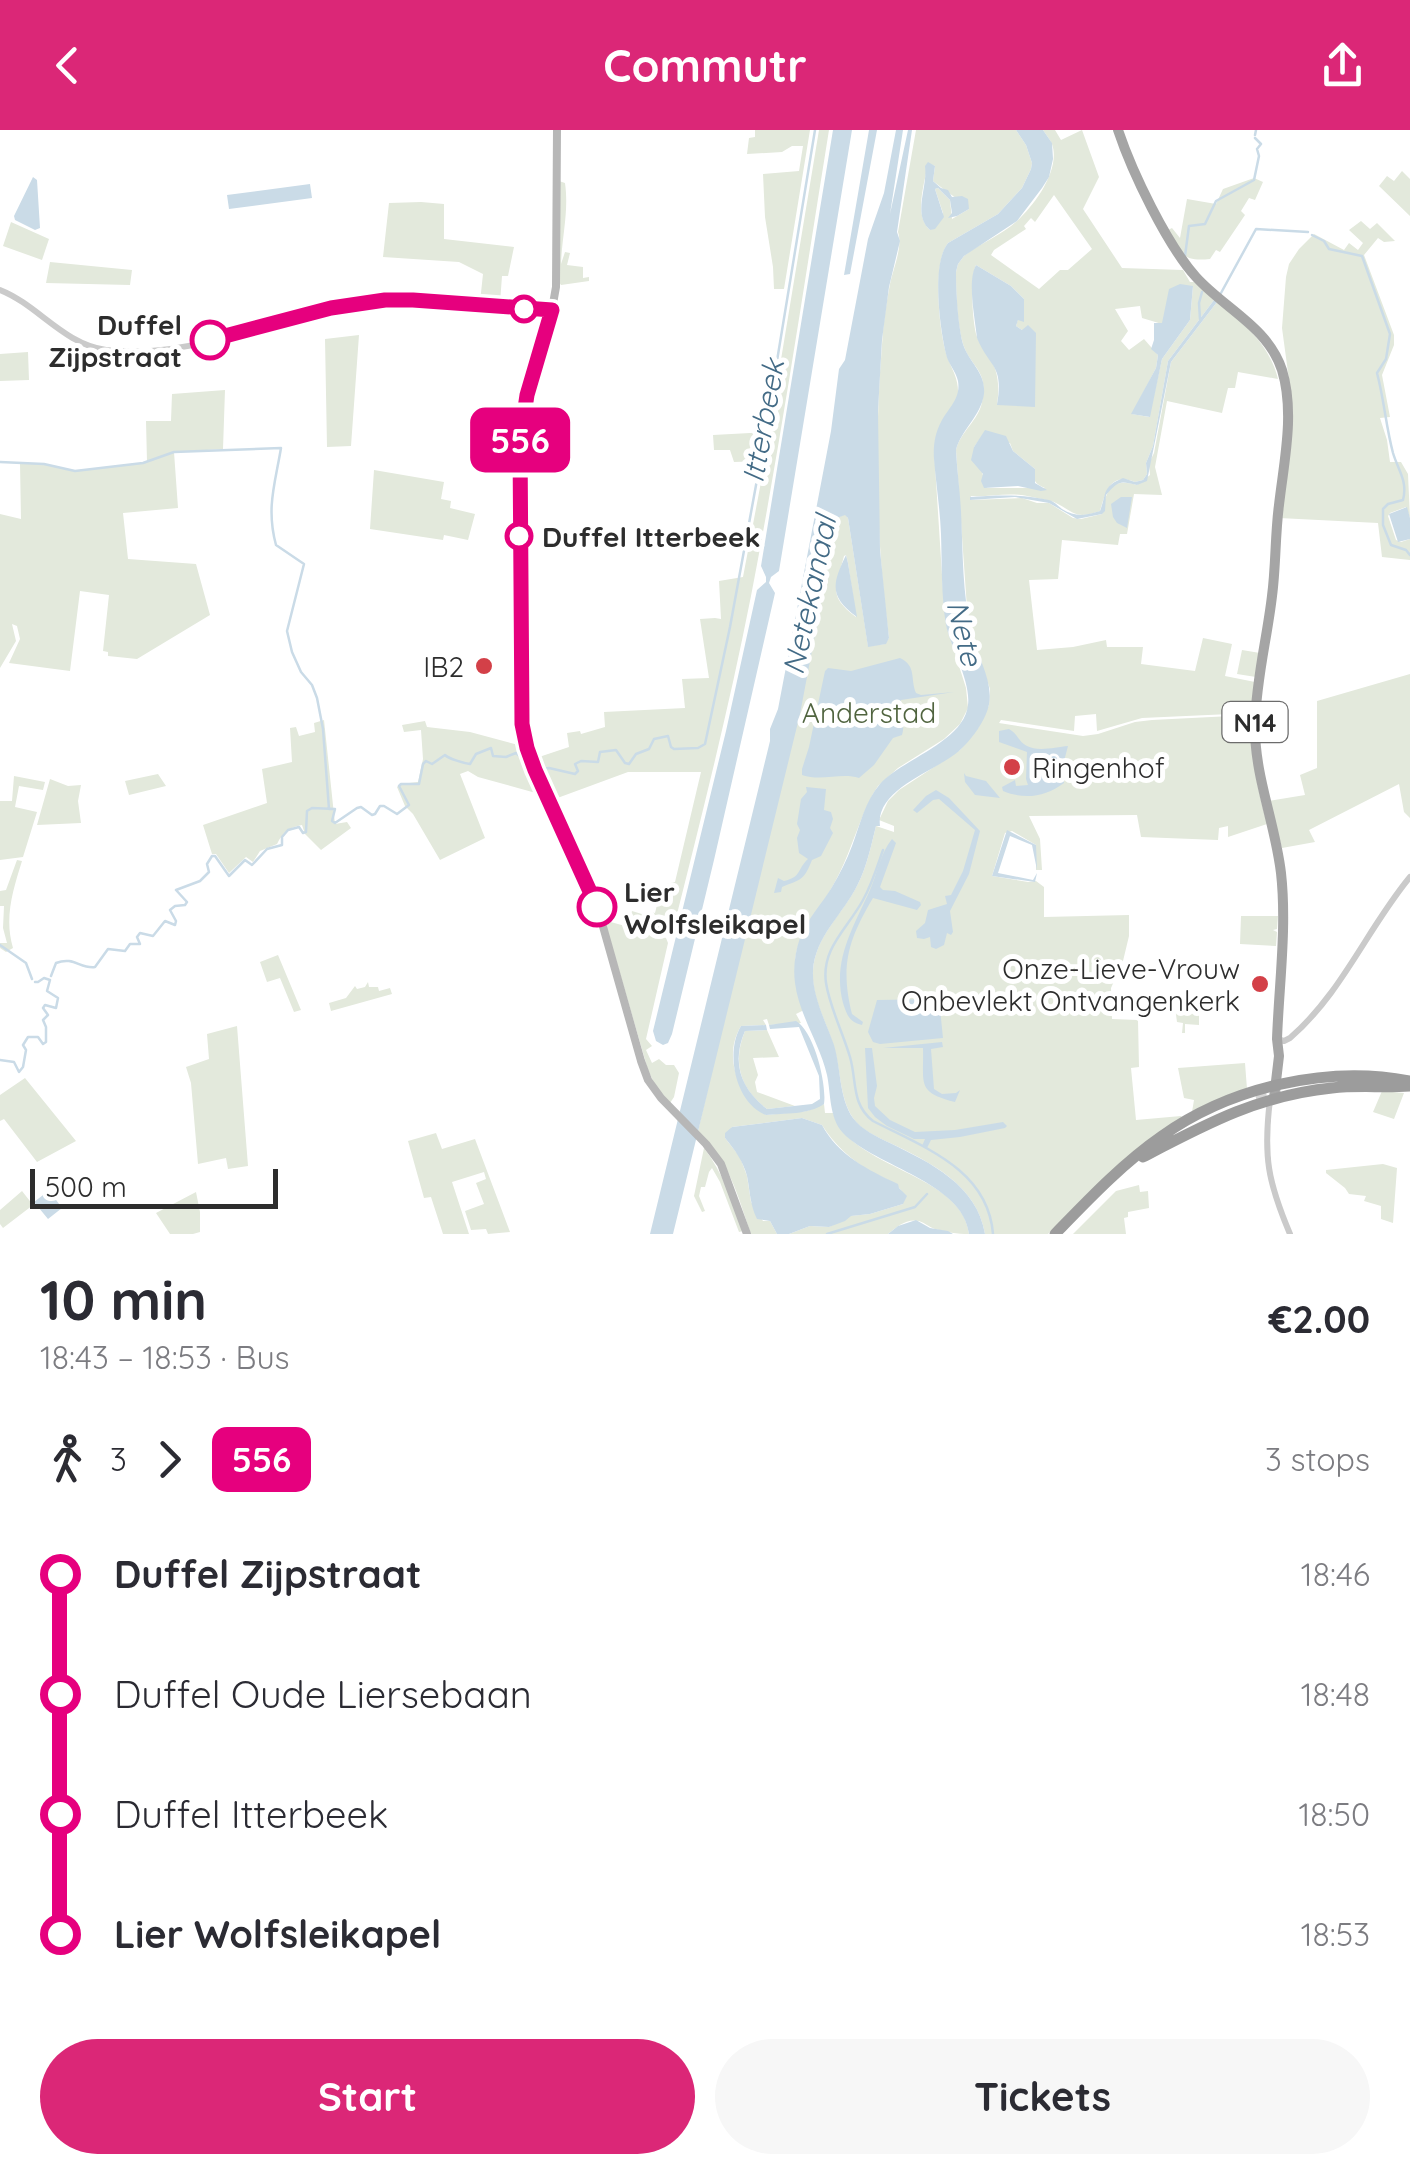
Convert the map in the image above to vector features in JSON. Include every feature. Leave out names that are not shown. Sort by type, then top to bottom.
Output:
[{"type":"highway","points":[[1272,1097],[1277,1072]]},
{"type":"highway","points":[[1055,1234],[1143,1154],[1200,1120],[1272,1097],[1360,1076],[1394,1078],[1410,1084]]},
{"type":"highway","points":[[1272,1097],[1332,1088],[1410,1084]]},
{"type":"highway","points":[[1064,1234],[1143,1154]]},
{"type":"main road","points":[[557,130],[552,310],[523,413],[520,442],[523,730],[535,770],[600,916],[648,1080],[671,1110],[706,1144],[724,1172],[747,1234]]},
{"type":"main road","name":"N14","points":[[1118,130],[1135,173],[1178,253],[1205,286],[1260,335],[1270,348],[1280,378],[1285,415],[1274,525],[1275,568],[1255,724],[1258,767],[1278,852],[1282,889],[1282,1040],[1272,1097]]},
{"type":"main road","name":"N14","points":[[1277,1072],[1282,1040]]},
{"type":"street","points":[[0,290],[15,296],[77,340],[105,350],[130,351],[169,349],[331,308],[385,300],[552,310]]},
{"type":"street","points":[[1282,1040],[1308,1023],[1328,998],[1410,877]]},
{"type":"street","name":"N14","points":[[1272,1097],[1266,1148],[1268,1171],[1290,1234]]},
{"type":"green space","points":[[755,130],[810,130],[784,289],[774,289],[763,174],[799,171],[803,146],[747,154],[749,138],[755,137]]},
{"type":"green space","points":[[819,130],[829,130],[751,596],[673,930],[663,934],[628,925],[632,911],[655,913],[662,885],[675,882],[701,772],[628,772],[552,800],[533,759],[569,747],[567,733],[581,734],[605,727],[604,712],[685,708],[682,679],[709,678],[700,619],[721,619],[719,581],[743,577],[765,461],[734,462],[730,450],[714,450],[713,435],[769,432]]},
{"type":"green space","name":"Anderstad","points":[[916,130],[1016,130],[1032,163],[1022,188],[998,214],[948,243],[940,266],[942,331],[958,395],[934,450],[944,606],[968,708],[960,724],[944,739],[898,768],[873,794],[839,874],[797,951],[797,986],[804,1010],[796,1014],[801,1023],[769,1025],[767,1019],[763,1020],[766,1025],[741,1026],[733,1063],[741,1086],[766,1115],[807,1111],[824,1104],[825,1113],[833,1113],[844,1132],[861,1147],[947,1197],[962,1213],[969,1234],[935,1229],[915,1220],[888,1234],[789,1234],[810,1226],[829,1227],[850,1216],[903,1204],[903,1194],[896,1185],[850,1157],[822,1125],[802,1118],[732,1127],[725,1138],[740,1157],[751,1202],[777,1234],[751,1234],[725,1166],[698,1131],[799,714],[837,518],[845,514],[868,646],[885,644],[889,638],[879,529],[878,418],[884,322]],"holes":[[[928,163],[935,166],[933,181],[969,209],[952,219],[950,200],[935,189],[943,213],[930,230],[921,207]],[[846,555],[848,563],[856,617],[841,603],[836,590]]]},
{"type":"green space","points":[[1043,130],[1055,130],[1061,140],[1082,130],[1099,177],[1083,209],[1122,268],[1183,270],[1190,282],[1214,300],[1168,361],[1143,480],[1114,482],[1106,492],[1100,511],[1085,515],[1054,502],[1023,495],[971,496],[970,500],[1022,498],[1049,503],[1073,518],[1102,514],[1111,488],[1121,483],[1137,485],[1150,475],[1149,463],[1154,453],[1171,362],[1217,302],[1262,345],[1278,379],[1238,372],[1235,388],[1228,388],[1222,413],[1167,401],[1155,467],[1162,495],[1134,494],[1127,534],[1120,534],[1118,545],[1062,540],[1058,579],[1029,580],[1037,650],[1106,640],[1107,647],[1143,647],[1141,664],[1195,671],[1203,638],[1232,644],[1225,676],[1255,682],[1252,713],[1142,718],[1097,731],[1096,714],[1075,716],[1074,731],[1001,720],[999,723],[1083,736],[1135,722],[1251,715],[1255,770],[1267,824],[1228,837],[1228,826],[1219,828],[1218,840],[1141,837],[1137,815],[1029,816],[1040,839],[1042,870],[1036,870],[1036,845],[1012,831],[1005,833],[992,876],[1036,881],[1044,887],[1044,917],[1129,915],[1123,961],[1111,988],[1112,1019],[1138,1020],[1139,1067],[1131,1068],[1136,1120],[1181,1116],[1184,1119],[1090,1191],[1048,1234],[985,1234],[972,1202],[950,1177],[870,1133],[853,1118],[817,999],[813,971],[824,936],[861,877],[876,826],[894,832],[894,826],[879,820],[888,801],[960,750],[978,728],[989,705],[990,689],[967,608],[956,450],[980,408],[984,391],[961,336],[956,272],[964,256],[1011,226],[1038,196],[1050,175],[1054,154]],"holes":[[[1054,195],[1092,249],[1039,289],[991,255],[1026,229],[1024,226],[1031,218],[1035,222]],[[976,265],[1011,286],[1024,299],[1024,321],[1018,319],[1016,326],[1022,330],[997,405],[996,370],[975,331]],[[1193,286],[1190,320],[1162,359],[1149,417],[1132,414],[1156,368],[1158,355],[1144,339],[1129,350],[1121,341],[1128,331],[1115,309],[1140,306],[1142,318],[1162,324]],[[979,440],[1010,443],[1013,451],[1035,469],[1035,481],[1045,488],[987,488],[974,447]]]},
{"type":"green space","points":[[1402,171],[1410,179],[1410,216],[1379,186],[1387,176],[1394,181]]},
{"type":"green space","points":[[1254,178],[1263,182],[1255,200],[1249,198],[1241,211],[1245,215],[1220,252],[1216,250],[1210,259],[1193,259],[1183,254],[1168,230],[1172,228],[1180,238],[1187,199],[1216,204],[1223,189]]},
{"type":"green space","points":[[559,181],[565,183],[566,193],[561,264],[565,252],[570,253],[567,265],[583,267],[583,278],[589,277],[589,281],[561,285],[558,281]]},
{"type":"green space","points":[[389,203],[444,204],[444,239],[514,247],[508,276],[502,276],[500,303],[480,302],[483,274],[459,262],[383,257]]},
{"type":"green space","points":[[1361,221],[1370,229],[1377,223],[1395,241],[1378,238],[1364,255],[1394,335],[1382,375],[1390,417],[1380,418],[1390,462],[1401,462],[1408,474],[1410,518],[1406,507],[1388,516],[1396,540],[1410,539],[1410,560],[1382,557],[1378,523],[1279,518],[1292,402],[1282,328],[1289,264],[1314,234],[1344,250],[1349,243],[1358,250],[1363,243],[1349,230]]},
{"type":"green space","points":[[11,222],[49,239],[42,260],[3,246]]},
{"type":"green space","points":[[50,262],[132,270],[130,285],[46,283]]},
{"type":"green space","points":[[359,335],[351,446],[327,447],[325,339]]},
{"type":"green space","points":[[28,352],[29,380],[0,381],[0,354]]},
{"type":"green space","points":[[225,390],[223,449],[174,452],[178,508],[123,513],[128,559],[196,564],[210,615],[137,659],[108,656],[103,651],[109,595],[80,591],[70,671],[9,663],[20,639],[17,626],[12,624],[16,641],[0,668],[0,514],[21,519],[20,463],[43,463],[74,471],[147,462],[146,421],[171,421],[172,394]]},
{"type":"green space","points":[[374,470],[444,482],[441,499],[451,501],[450,508],[475,514],[468,540],[370,529]]},
{"type":"green space","points":[[1242,650],[1260,653],[1256,677],[1237,674]]},
{"type":"green space","points":[[1410,674],[1410,818],[1404,812],[1399,784],[1309,830],[1315,842],[1282,848],[1269,801],[1305,795],[1300,775],[1317,768],[1317,701]]},
{"type":"green space","points":[[324,720],[335,824],[347,822],[351,828],[321,850],[305,834],[302,825],[293,827],[277,844],[260,851],[253,862],[246,857],[229,873],[212,854],[203,825],[267,803],[262,769],[292,762],[290,728],[296,727],[299,736],[315,732],[314,723]]},
{"type":"green space","points":[[425,721],[427,727],[470,732],[522,746],[543,795],[468,771],[460,774],[485,838],[440,860],[397,787],[418,782],[423,759],[421,730],[404,732],[402,725]]},
{"type":"green space","points":[[158,774],[166,786],[129,795],[125,781]]},
{"type":"green space","points":[[14,776],[45,782],[43,790],[19,786],[15,807],[37,812],[23,857],[0,860],[0,801],[12,801]]},
{"type":"green space","points":[[50,779],[68,786],[81,785],[81,823],[37,825]]},
{"type":"green space","points":[[17,860],[22,861],[10,915],[13,948],[6,952],[0,948],[0,943],[7,943],[0,891],[6,890]]},
{"type":"green space","points":[[1241,916],[1278,916],[1277,929],[1273,930],[1277,932],[1276,946],[1240,944]]},
{"type":"green space","points":[[607,921],[658,935],[668,943],[646,1039],[652,1046],[646,1050],[652,1063],[659,1059],[674,1065],[679,1073],[670,1103],[658,1091],[648,1070]]},
{"type":"green space","points":[[278,955],[301,1010],[294,1012],[280,978],[267,982],[260,962]]},
{"type":"green space","points":[[368,982],[369,987],[378,987],[379,991],[390,988],[392,994],[331,1011],[329,1003],[346,998],[355,986],[365,987]]},
{"type":"green space","points":[[1190,993],[1199,1001],[1199,1025],[1185,1024],[1182,1033],[1183,1023],[1177,1022],[1174,1000],[1190,1000]]},
{"type":"green space","points":[[237,1026],[248,1166],[228,1169],[226,1158],[198,1164],[186,1067],[209,1059],[207,1034]]},
{"type":"green space","points":[[767,1030],[779,1057],[753,1058],[757,1092],[795,1106],[767,1109],[750,1093],[741,1074],[739,1053],[745,1031]]},
{"type":"green space","points":[[1245,1063],[1247,1089],[1192,1112],[1194,1100],[1184,1098],[1178,1068]]},
{"type":"green space","points":[[25,1078],[76,1141],[37,1162],[4,1119],[0,1121],[0,1095]]},
{"type":"green space","points":[[1382,1091],[1404,1093],[1394,1119],[1373,1112]]},
{"type":"green space","points":[[436,1133],[442,1149],[475,1139],[510,1232],[488,1234],[486,1229],[471,1230],[465,1211],[484,1204],[476,1183],[486,1179],[484,1172],[452,1182],[469,1234],[443,1234],[431,1197],[424,1198],[408,1141]]},
{"type":"green space","points":[[704,1148],[722,1177],[743,1231],[739,1232],[712,1168],[699,1196],[705,1211],[702,1212],[694,1196]]},
{"type":"green space","points":[[1383,1164],[1397,1168],[1393,1223],[1381,1219],[1381,1206],[1364,1201],[1366,1196],[1349,1194],[1326,1173]]},
{"type":"green space","points":[[1139,1185],[1140,1192],[1148,1191],[1149,1208],[1128,1212],[1124,1218],[1126,1234],[1073,1234],[1116,1191]]},
{"type":"green space","points":[[22,1191],[33,1205],[3,1228],[0,1210]]},
{"type":"green space","points":[[196,1192],[200,1232],[170,1234],[156,1213]]},
{"type":"water","points":[[833,130],[852,130],[779,571],[769,583],[775,593],[672,1034],[663,1045],[656,1041],[653,1031],[757,590],[766,582],[761,566]]},
{"type":"water","points":[[869,130],[877,130],[850,274],[844,275]]},
{"type":"water","name":"Netekanaal","points":[[896,130],[903,130],[890,214],[908,130],[912,130],[897,232],[900,241],[882,340],[878,411],[880,550],[889,638],[886,644],[868,647],[848,518],[837,518],[800,714],[673,1234],[650,1234],[770,729],[778,709],[831,431],[839,369],[845,360],[868,239],[884,193]]},
{"type":"water","name":"Nete","points":[[1016,130],[1043,130],[1052,143],[1049,177],[1017,221],[964,256],[956,272],[963,344],[984,386],[979,409],[956,450],[966,604],[988,684],[989,704],[981,724],[963,747],[887,801],[861,877],[824,936],[813,971],[848,1110],[870,1133],[936,1168],[962,1189],[973,1202],[985,1234],[969,1234],[963,1216],[951,1201],[858,1145],[838,1127],[824,1063],[797,995],[794,966],[803,931],[843,866],[875,791],[890,775],[956,729],[968,705],[967,686],[946,625],[943,602],[934,449],[939,426],[956,398],[958,387],[944,343],[938,280],[948,243],[998,214],[1022,188],[1032,163]]},
{"type":"water","points":[[928,162],[935,166],[933,181],[952,197],[968,199],[969,209],[948,218],[952,213],[950,200],[935,189],[944,217],[930,230],[921,209]]},
{"type":"water","points":[[33,177],[37,180],[40,228],[35,230],[14,216]]},
{"type":"water","points":[[310,184],[312,198],[229,209],[227,195]]},
{"type":"water","points":[[976,265],[1011,286],[1024,299],[1024,322],[1018,320],[1016,326],[1022,330],[1028,325],[1036,333],[1035,407],[997,405],[997,374],[977,338],[972,290]]},
{"type":"water","points":[[1180,284],[1193,286],[1190,320],[1162,359],[1150,417],[1131,414],[1156,368],[1158,355],[1151,349],[1154,323],[1162,323],[1169,289]]},
{"type":"water","points":[[1214,300],[1217,302],[1171,362],[1147,481],[1117,484],[1106,495],[1102,514],[1077,519],[1049,503],[1015,497],[970,500],[980,496],[1029,497],[1051,501],[1071,513],[1085,515],[1100,511],[1106,492],[1116,481],[1143,480],[1168,361]]},
{"type":"water","points":[[985,430],[1006,436],[1013,451],[1035,469],[1035,483],[1047,490],[1018,486],[984,488],[983,474],[971,460]]},
{"type":"water","points":[[1121,497],[1132,497],[1127,528],[1113,517],[1111,504]]},
{"type":"water","points":[[1407,507],[1410,539],[1398,542],[1389,514]]},
{"type":"water","points":[[846,555],[857,617],[842,603],[836,589]]},
{"type":"water","points":[[900,658],[911,669],[916,693],[954,692],[901,700],[902,735],[893,738],[874,765],[859,778],[802,775],[825,671],[851,671]]},
{"type":"water","points":[[1009,729],[1031,748],[1068,746],[1064,783],[1035,796],[1003,791],[1002,787],[1015,780],[1016,786],[1028,785],[1027,752],[999,742],[999,731]]},
{"type":"water","points":[[964,773],[986,781],[1000,798],[975,795],[965,782]]},
{"type":"water","points":[[806,787],[826,789],[824,810],[831,812],[833,833],[821,856],[812,860],[804,875],[774,893],[778,878],[784,881],[794,877],[808,859],[799,853],[797,838]]},
{"type":"water","points":[[936,790],[949,798],[980,831],[969,874],[950,911],[953,932],[947,933],[944,945],[936,949],[931,947],[930,937],[917,938],[916,931],[925,923],[928,910],[947,904],[945,896],[951,895],[963,871],[975,830],[939,799],[917,813],[913,810]]},
{"type":"water","points":[[1007,830],[1036,845],[1037,870],[1032,845],[1010,836],[998,873],[1033,880],[1037,873],[1035,882],[992,876]]},
{"type":"water","points":[[892,839],[896,843],[880,887],[921,905],[917,910],[873,898],[857,927],[849,954],[847,982],[852,1014],[862,1025],[849,1017],[843,1003],[842,959]]},
{"type":"water","points":[[939,999],[943,1038],[873,1042],[868,1032],[877,1000]]},
{"type":"water","points":[[796,1021],[808,1035],[818,1059],[824,1104],[804,1112],[766,1115],[755,1109],[740,1088],[734,1062],[736,1037],[741,1026],[766,1025],[767,1030],[745,1031],[739,1064],[745,1084],[767,1109],[812,1104],[820,1099],[819,1076],[799,1027],[770,1029],[769,1025]]},
{"type":"water","points":[[942,1042],[943,1047],[931,1049],[934,1089],[942,1094],[960,1090],[955,1102],[934,1094],[925,1085],[923,1048],[883,1048]]},
{"type":"water","points":[[865,1048],[872,1048],[877,1086],[875,1106],[890,1120],[915,1132],[1003,1122],[1007,1126],[931,1140],[927,1148],[922,1146],[925,1139],[914,1139],[887,1126],[868,1108]]},
{"type":"water","points":[[802,1118],[822,1125],[845,1153],[898,1184],[907,1196],[903,1204],[851,1216],[829,1227],[810,1226],[789,1234],[777,1234],[770,1221],[757,1219],[745,1171],[725,1133],[732,1127]]},
{"type":"water","points":[[47,1192],[62,1208],[48,1219],[34,1202]]},
{"type":"water","points":[[916,1220],[930,1228],[953,1234],[888,1234]]},
{"type":"waterway","name":"Itterbeek","points":[[539,769],[575,774],[575,764],[598,762],[600,752],[616,750],[629,764],[636,754],[649,749],[654,739],[668,736],[674,749],[705,744],[761,458],[815,130]]},
{"type":"waterway","points":[[1255,135],[1256,130]]},
{"type":"waterway","points":[[1185,256],[1189,226],[1205,224],[1216,201],[1254,180],[1261,144],[1255,138]]},
{"type":"waterway","points":[[1221,293],[1256,229],[1308,232]]},
{"type":"waterway","points":[[1312,235],[1329,249],[1362,256],[1390,334],[1386,359],[1377,373],[1404,493],[1403,500],[1383,509],[1383,525],[1391,545],[1410,555]]},
{"type":"waterway","points":[[1200,319],[1202,292]]},
{"type":"waterway","points":[[0,462],[44,464],[75,471],[143,463],[174,452],[281,448],[272,496],[273,532],[276,545],[304,564],[287,631],[292,652],[317,698],[329,809]]},
{"type":"waterway","name":"Itterbeek","points":[[51,976],[56,963],[68,961],[95,967],[108,949],[125,951],[130,944],[140,944],[140,933],[153,936],[165,921],[175,925],[170,910],[187,902],[176,890],[200,881],[209,872],[207,864],[212,856],[229,876],[245,860],[252,865],[267,849],[282,845],[288,830],[299,827],[306,832],[307,811],[312,808],[335,809],[335,823],[361,807],[372,815],[380,806],[397,814],[409,805],[399,786],[419,784],[423,764],[432,764],[445,755],[470,764],[476,754],[491,748],[493,756],[516,753],[529,772]]},
{"type":"waterway","points":[[883,850],[866,894],[832,949],[826,971],[828,992],[850,1057],[858,1100],[873,1121],[932,1151],[966,1177],[979,1193],[993,1234]]},
{"type":"waterway","points":[[0,945],[26,963],[32,979]]},
{"type":"waterway","name":"Itterbeek","points":[[0,1060],[14,1062],[19,1072],[28,1037],[46,1042],[43,1020],[48,1015],[43,1008],[56,1008],[58,998],[47,991],[50,980],[35,982]]},
{"type":"waterway","points":[[827,1234],[915,1207],[927,1194]]},
{"type":"tunnel","points":[[1256,1098],[1281,1092]]},
{"type":"bus line","name":"556","points":[[210,340],[331,308],[385,300],[552,310],[527,395],[520,442],[522,724],[535,770],[597,907]]},
{"type":"place","name":"Duffel Zijpstraat","points":[[210,340]]},
{"type":"place","name":"Duffel Itterbeek","points":[[519,536]]},
{"type":"place","name":"IB2","points":[[484,666]]},
{"type":"place","name":"Ringenhof","points":[[1012,767]]},
{"type":"place","name":"Lier Wolfsleikapel","points":[[597,907]]},
{"type":"place","name":"Onze-Lieve-Vrouw Onbevlekt Ontvangenkerk","points":[[1260,984]]}]
